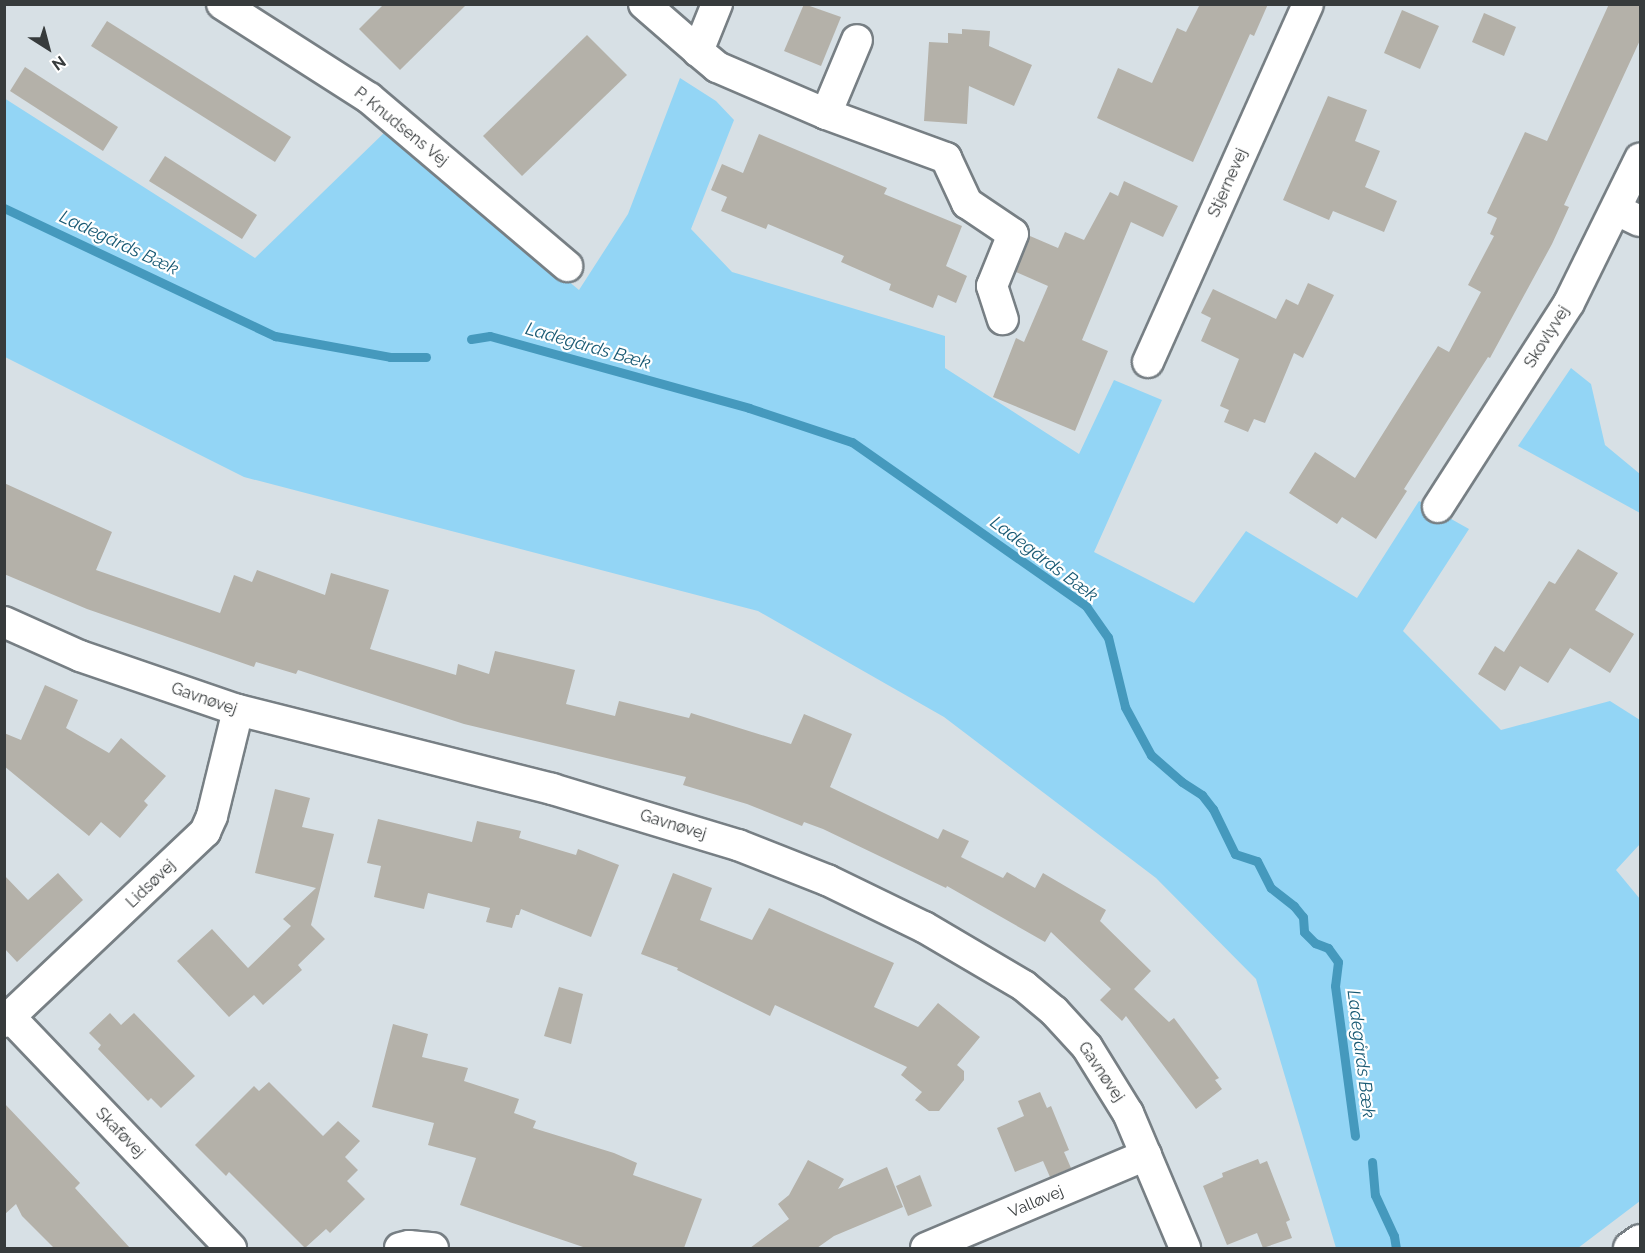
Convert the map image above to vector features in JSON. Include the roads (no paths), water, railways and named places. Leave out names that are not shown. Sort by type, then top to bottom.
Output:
[{"type":"street","name":"P. Knudsens Vej","points":[[222,4],[369,98],[567,266]]},
{"type":"street","points":[[644,4],[698,51],[728,72],[826,114],[946,158],[967,203],[1013,234],[992,286],[1003,319]]},
{"type":"street","points":[[698,51],[717,4]]},
{"type":"street","name":"Stjernevej","points":[[1148,362],[1308,4]]},
{"type":"street","points":[[826,114],[857,40]]},
{"type":"street","name":"Skovlyvej","points":[[1438,507],[1569,303],[1629,215],[1641,159]]},
{"type":"street","name":"Gavnøvej","points":[[4,622],[80,656],[238,710],[552,789],[738,845],[827,880],[924,927],[1024,986],[1054,1011],[1087,1047],[1128,1113],[1185,1248]]},
{"type":"street","name":"Lidsøvej","points":[[7,1019],[205,832],[212,816],[238,710]]},
{"type":"street","name":"Skaføvej","points":[[7,1019],[231,1248]]},
{"type":"street","name":"Valløvej","points":[[926,1248],[1146,1155]]},
{"type":"street","points":[[1630,1248],[1641,1241]]},
{"type":"street","points":[[400,1248],[409,1246],[433,1248]]},
{"type":"waterway","name":"Ladegårds Bæk","points":[[4,208],[275,336],[390,357],[426,357]]},
{"type":"waterway","name":"Ladegårds Bæk","points":[[471,339],[490,336],[749,408],[852,442],[1086,606],[1108,637],[1125,707],[1151,755],[1182,782],[1202,795],[1213,809],[1235,854],[1257,861],[1271,888],[1294,906],[1303,917],[1304,932],[1315,943],[1328,948],[1338,962],[1335,986],[1355,1136]]},
{"type":"waterway","name":"Ladegårds Bæk","points":[[1372,1162],[1375,1195],[1394,1236],[1396,1248]]}]
